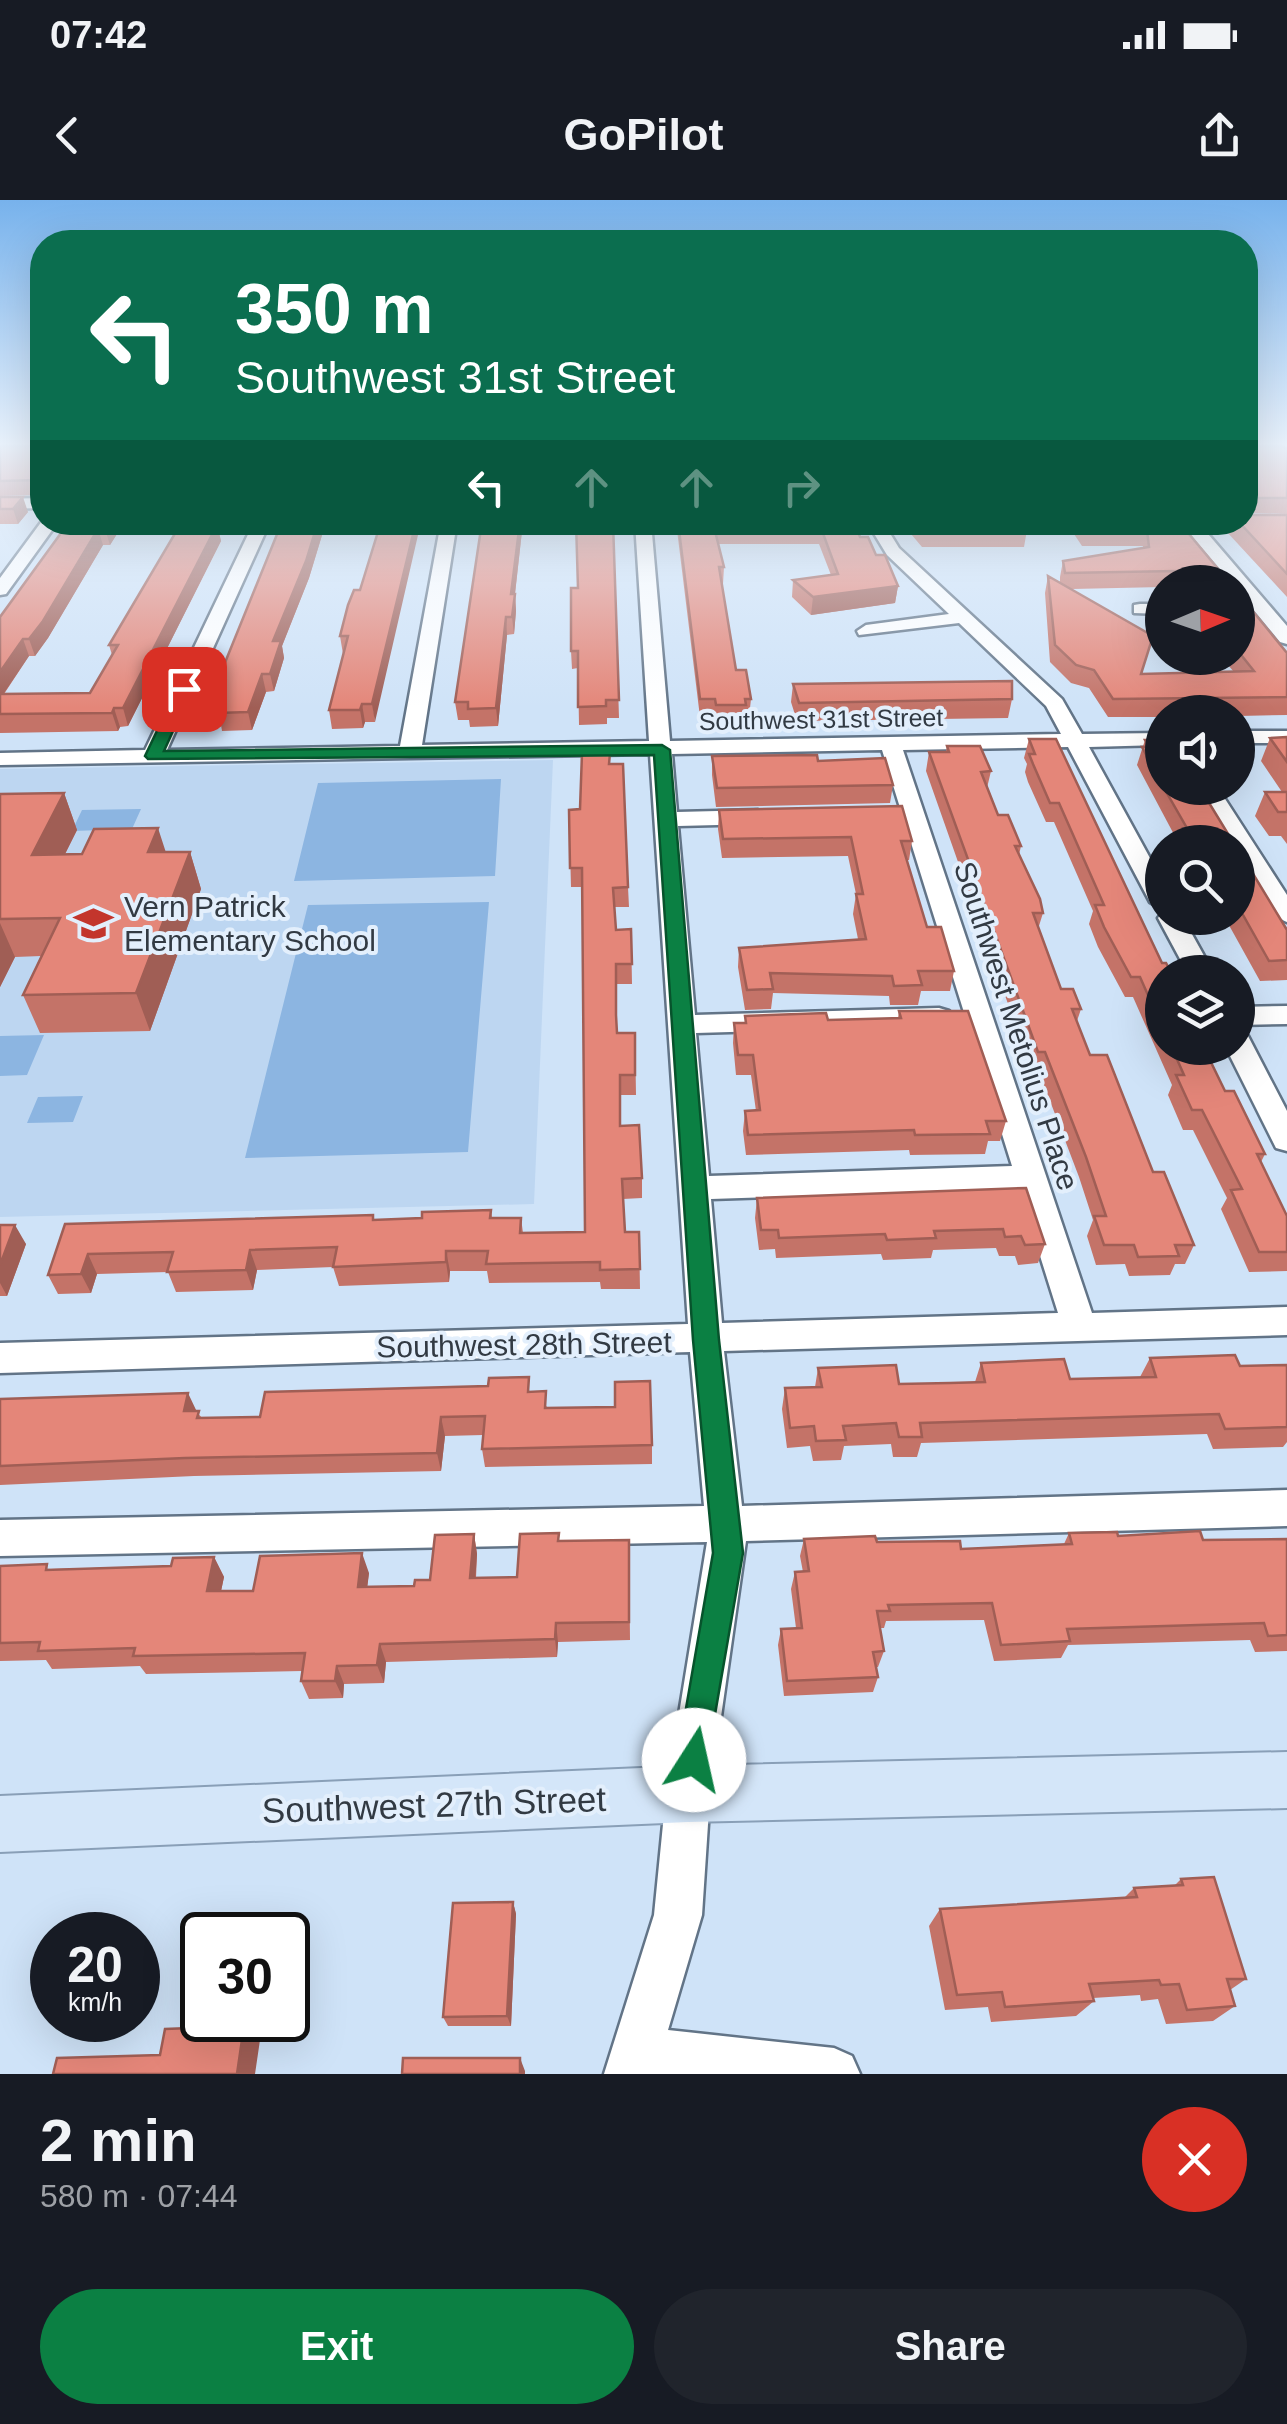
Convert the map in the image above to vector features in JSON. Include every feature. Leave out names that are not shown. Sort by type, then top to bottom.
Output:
[{"type":"main road","name":"Southwest 27th Street","points":[[0,1824],[688,1794],[1287,1780]]},
{"type":"street","points":[[0,590],[40,535]]},
{"type":"street","points":[[154,756],[256,535]]},
{"type":"street","points":[[410,751],[447,535]]},
{"type":"street","points":[[644,535],[706,1340],[728,1553],[688,1794],[678,1915],[634,2063],[834,2074]]},
{"type":"street","points":[[883,535],[893,551],[1055,703],[1145,870]]},
{"type":"street","points":[[1200,535],[1287,638]]},
{"type":"street","points":[[1255,608],[1261,608]]},
{"type":"street","points":[[1140,609],[1145,609]]},
{"type":"street","points":[[866,632],[964,617]]},
{"type":"street","points":[[1255,737],[1287,736]]},
{"type":"street","name":"Southwest 31st Street","points":[[0,759],[1145,739]]},
{"type":"street","name":"Southwest Metolius Place","points":[[891,745],[903,814],[978,1016],[1080,1328]]},
{"type":"street","points":[[1218,805],[1287,914]]},
{"type":"street","points":[[666,819],[780,816]]},
{"type":"street","points":[[1255,1015],[1287,1014]]},
{"type":"street","points":[[682,1024],[978,1016]]},
{"type":"street","points":[[1249,1065],[1287,1140]]},
{"type":"street","points":[[694,1188],[1031,1176]]},
{"type":"street","name":"Southwest 28th Street","points":[[0,1358],[1287,1322]]},
{"type":"street","points":[[0,1538],[1287,1508]]},
{"type":"shaded area","points":[[553,760],[534,1204],[0,1217],[0,769]]},
{"type":"shaded area","points":[[501,779],[495,876],[294,881],[318,783]]},
{"type":"shaded area","points":[[141,809],[132,829],[72,831],[82,810]]},
{"type":"shaded area","points":[[489,902],[468,1152],[245,1158],[308,905]]},
{"type":"shaded area","points":[[44,1035],[27,1075],[0,1076],[0,1036]]},
{"type":"shaded area","points":[[83,1096],[73,1122],[27,1123],[38,1097]]},
{"type":"building","points":[[1287,532],[1287,574],[1251,535]]},
{"type":"building","points":[[60,535],[94,535],[43,621],[29,639],[23,639],[0,672],[0,617]]},
{"type":"building","points":[[174,535],[212,535],[123,708],[114,708],[112,713],[0,714],[0,694],[90,693],[118,645],[109,645]]},
{"type":"building","points":[[277,535],[314,535],[273,641],[281,641],[270,674],[262,674],[248,712],[218,713],[220,707],[207,707]]},
{"type":"building","points":[[377,535],[413,535],[372,704],[362,704],[360,710],[329,710],[348,636],[340,636],[348,605],[354,590],[360,590]]},
{"type":"building","points":[[480,535],[518,535],[511,594],[515,594],[512,617],[506,617],[496,708],[468,709],[468,702],[455,702]]},
{"type":"building","points":[[576,535],[613,535],[619,700],[606,700],[606,706],[578,707],[578,651],[571,651],[571,588],[578,588]]},
{"type":"building","points":[[680,535],[716,535],[724,567],[719,567],[736,670],[746,670],[751,699],[745,699],[746,705],[716,705],[715,699],[700,699]]},
{"type":"building","points":[[824,535],[859,535],[868,537],[876,555],[885,555],[898,586],[813,597],[793,580],[838,574]]},
{"type":"building","points":[[1148,535],[1190,535],[1215,565],[1145,565],[1145,572],[1065,573],[1063,561],[1149,547]]},
{"type":"building","points":[[1048,576],[1145,631],[1141,674],[1145,675],[1255,675],[1255,614],[1287,653],[1287,697],[1145,695],[1145,699],[1113,699],[1094,670],[1076,665],[1055,645]]},
{"type":"building","points":[[1012,681],[1012,699],[799,703],[793,684]]},
{"type":"building","points":[[1287,737],[1287,762],[1270,738]]},
{"type":"building","points":[[1029,739],[1056,739],[1145,927],[1145,935],[1149,935],[1158,955],[1145,955],[1145,988],[1140,977],[1131,977],[1104,927],[1095,905],[1104,905],[1059,803],[1050,803],[1029,754],[1035,754]]},
{"type":"building","points":[[947,746],[980,746],[991,771],[981,772],[998,815],[1008,815],[1021,846],[1015,846],[1040,899],[1043,913],[1033,913],[1061,989],[1073,989],[1081,1009],[1072,1009],[1090,1055],[1107,1055],[1153,1172],[1164,1172],[1194,1245],[1175,1245],[1179,1256],[1138,1257],[1134,1245],[1104,1245],[1094,1216],[1106,1216],[1086,1157],[1045,1052],[1038,1052],[929,752],[949,752]]},
{"type":"building","points":[[582,753],[610,753],[609,764],[623,764],[628,887],[613,888],[616,930],[631,929],[632,964],[616,964],[616,1015],[617,1033],[635,1033],[635,1075],[620,1075],[620,1126],[639,1125],[642,1178],[622,1179],[625,1232],[639,1232],[640,1269],[600,1270],[600,1262],[486,1264],[488,1251],[446,1251],[446,1262],[333,1267],[337,1247],[250,1250],[246,1270],[167,1272],[173,1252],[88,1254],[81,1274],[48,1275],[65,1224],[373,1215],[373,1220],[422,1218],[422,1212],[491,1210],[490,1218],[521,1218],[520,1233],[585,1232],[582,868],[570,868],[569,810],[580,809]]},
{"type":"building","points":[[817,755],[818,761],[885,758],[893,785],[717,788],[712,756]]},
{"type":"building","points":[[1265,792],[1287,792],[1287,812],[1278,812]]},
{"type":"building","points":[[64,793],[32,855],[82,854],[94,829],[158,828],[148,852],[190,852],[136,993],[23,995],[60,918],[0,919],[0,794]]},
{"type":"building","points":[[1174,805],[1210,805],[1223,825],[1185,825]]},
{"type":"building","points":[[902,806],[912,841],[901,841],[927,927],[941,927],[954,971],[918,971],[922,985],[894,986],[892,976],[770,973],[773,989],[747,990],[739,948],[866,939],[856,894],[863,894],[851,837],[723,839],[719,810]]},
{"type":"building","points":[[1255,877],[1287,930],[1287,960],[1269,961],[1254,935]]},
{"type":"building","points":[[899,1011],[968,1011],[1006,1121],[986,1121],[990,1134],[915,1135],[914,1130],[748,1135],[745,1111],[760,1110],[753,1055],[738,1055],[734,1023],[746,1023],[745,1016],[826,1013],[828,1020],[901,1018]]},
{"type":"building","points":[[1180,1065],[1212,1065],[1225,1091],[1234,1091],[1265,1154],[1257,1154],[1287,1216],[1287,1252],[1259,1252],[1231,1190],[1242,1189],[1202,1110],[1192,1110],[1176,1075],[1184,1075]]},
{"type":"building","points":[[1026,1188],[1045,1244],[1025,1245],[1021,1236],[1005,1237],[1003,1229],[934,1231],[936,1238],[887,1240],[885,1234],[779,1238],[778,1230],[761,1230],[757,1198]]},
{"type":"building","points":[[0,1225],[15,1225],[0,1265]]},
{"type":"building","points":[[1235,1355],[1240,1366],[1287,1365],[1287,1427],[1225,1429],[1219,1414],[920,1423],[922,1437],[899,1437],[896,1423],[843,1426],[846,1440],[816,1441],[814,1426],[790,1428],[785,1388],[822,1387],[818,1368],[896,1365],[899,1384],[985,1382],[981,1363],[1064,1359],[1070,1379],[1156,1377],[1150,1358]]},
{"type":"building","points":[[529,1377],[528,1392],[546,1391],[545,1408],[615,1407],[615,1382],[650,1381],[652,1445],[482,1449],[485,1416],[441,1417],[437,1453],[0,1466],[0,1399],[188,1393],[184,1411],[199,1411],[197,1418],[260,1417],[265,1392],[488,1386],[489,1378]]},
{"type":"building","points":[[1200,1531],[1203,1540],[1287,1539],[1287,1635],[1268,1636],[1264,1623],[1067,1629],[1070,1641],[1001,1645],[992,1603],[888,1605],[890,1611],[877,1611],[884,1651],[873,1652],[878,1677],[787,1681],[781,1629],[802,1628],[795,1572],[809,1571],[804,1539],[875,1536],[877,1542],[960,1541],[961,1549],[1072,1544],[1069,1533],[1117,1532],[1118,1536]]},
{"type":"building","points":[[559,1533],[558,1541],[629,1540],[629,1622],[556,1623],[555,1639],[380,1644],[377,1665],[337,1666],[335,1681],[301,1681],[305,1653],[133,1656],[135,1648],[38,1651],[40,1642],[0,1643],[0,1566],[47,1564],[46,1570],[171,1566],[173,1558],[214,1557],[207,1591],[253,1591],[260,1556],[362,1553],[358,1587],[414,1586],[415,1580],[430,1580],[435,1535],[474,1534],[470,1578],[517,1577],[520,1534]]},
{"type":"building","points":[[1214,1877],[1246,1979],[1227,1979],[1235,2006],[1187,2010],[1179,1984],[1161,1985],[1159,1980],[1089,1984],[1094,2001],[1005,2007],[1002,1992],[957,1995],[940,1909],[1137,1897],[1134,1888],[1183,1885],[1181,1879]]},
{"type":"building","points":[[513,1902],[507,2016],[443,2017],[453,1903]]},
{"type":"building","points":[[180,2028],[180,2042],[242,2042],[237,2074],[53,2074],[57,2058],[160,2055],[165,2029]]},
{"type":"building","points":[[403,2058],[520,2058],[520,2074],[402,2074]]},
{"type":"place","name":"Vern Patrick Elementary School","points":[[94,924]]},
{"type":"route","points":[[184,689],[154,756],[662,750],[706,1340],[728,1553],[694,1760]]}]
